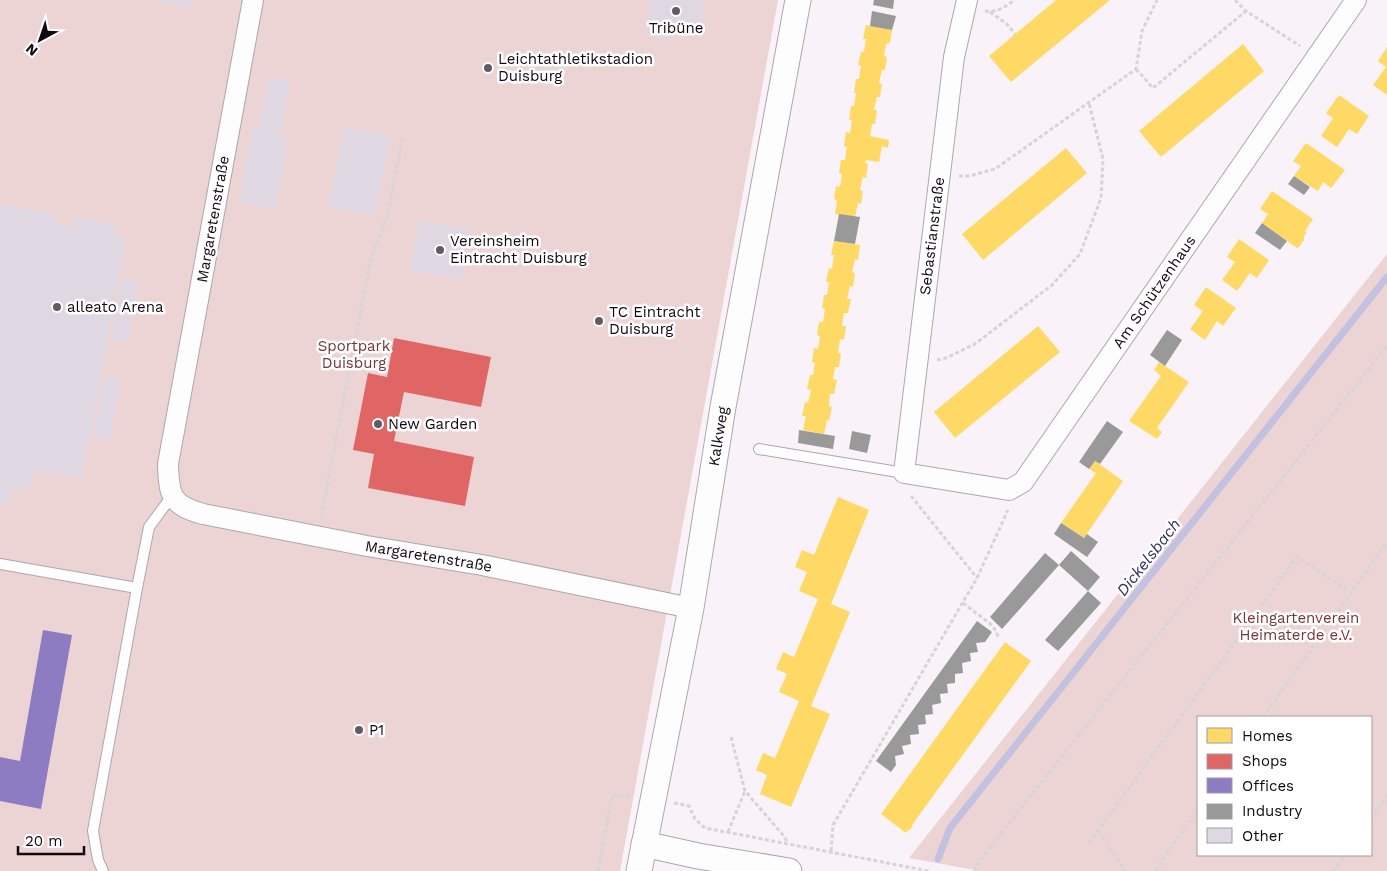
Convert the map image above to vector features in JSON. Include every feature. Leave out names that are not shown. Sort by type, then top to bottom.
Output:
[{"type":"street","name":"Margaretenstraße","points":[[253,0],[168,464],[168,483],[172,496],[184,509],[203,514],[368,546],[491,567],[691,608]]},
{"type":"street","name":"Kalkweg","points":[[639,871],[691,608],[723,407],[798,0]]},
{"type":"street","name":"Am Schützenhaus","points":[[1009,490],[1023,482],[1356,0]]},
{"type":"street","name":"Sebastianstraße","points":[[904,473],[938,177],[954,57],[966,4]]},
{"type":"street","points":[[904,473],[1009,490]]},
{"type":"street","points":[[644,844],[698,856],[789,871]]},
{"type":"lane","points":[[759,449],[904,473]]},
{"type":"lane","points":[[103,871],[98,860],[93,830],[137,588],[149,527],[172,496]]},
{"type":"lane","points":[[0,564],[137,588]]},
{"type":"path","points":[[989,12],[1003,9],[1015,0]]},
{"type":"path","points":[[938,177],[969,176],[995,168],[1136,69],[1142,31],[1158,0]]},
{"type":"path","points":[[1236,0],[1246,11],[1317,56]]},
{"type":"path","points":[[966,4],[989,12],[1006,24],[1015,34]]},
{"type":"path","points":[[1136,69],[1153,88],[1246,11]]},
{"type":"path","points":[[917,359],[932,361],[946,358],[975,344],[1052,285],[1080,254],[1102,198],[1103,159],[1089,103]]},
{"type":"path","points":[[317,535],[371,259],[387,217],[403,136]]},
{"type":"path","points":[[974,871],[983,856],[1387,346]]},
{"type":"path","points":[[904,473],[904,488],[977,578]]},
{"type":"path","points":[[831,851],[832,825],[977,578],[1008,510],[1009,490]]},
{"type":"path","points":[[1264,716],[1387,542]]},
{"type":"path","points":[[1089,843],[1298,557],[1351,592]]},
{"type":"path","points":[[963,603],[993,626],[999,638]]},
{"type":"path","points":[[731,737],[745,790],[788,843]]},
{"type":"path","points":[[728,832],[745,790]]},
{"type":"path","points":[[598,871],[612,795],[652,799],[689,806],[695,819],[705,828],[929,871]]},
{"type":"path","points":[[1372,818],[1387,796]]},
{"type":"path","points":[[1154,871],[1197,810]]},
{"type":"path","points":[[1099,831],[1125,871]]},
{"type":"path","points":[[1333,871],[1344,856]]},
{"type":"green space","name":"Sportpark Duisburg","points":[[0,0],[778,0],[620,871],[0,871]]},
{"type":"green space","name":"Kleingartenverein Heimaterde e.V.","points":[[1387,254],[1387,871],[980,871],[909,858]]},
{"type":"building: Homes","points":[[1056,0],[1110,0],[1011,82],[989,56]]},
{"type":"building: Homes","points":[[866,25],[892,30],[890,43],[886,44],[884,56],[887,57],[885,70],[882,70],[879,83],[882,84],[880,97],[877,97],[874,110],[877,110],[875,124],[872,124],[870,136],[889,140],[888,148],[882,146],[879,162],[866,160],[865,163],[868,164],[866,178],[863,177],[860,190],[863,191],[861,204],[858,203],[855,217],[835,214],[837,200],[834,199],[836,186],[840,187],[842,174],[839,173],[841,160],[845,160],[847,147],[844,146],[846,132],[850,133],[852,120],[849,120],[851,106],[854,106],[856,79],[859,79],[861,66],[858,65],[861,52],[864,52],[866,39],[863,39]]},
{"type":"building: Homes","points":[[1243,44],[1264,71],[1161,157],[1139,131]]},
{"type":"building: Homes","points":[[1387,47],[1387,95],[1373,85],[1386,67],[1378,61]]},
{"type":"building: Homes","points":[[1339,95],[1369,116],[1357,134],[1349,129],[1337,147],[1321,136],[1333,118],[1326,113]]},
{"type":"building: Homes","points":[[1306,143],[1345,170],[1331,188],[1323,182],[1318,191],[1294,176],[1301,166],[1293,161]]},
{"type":"building: Homes","points":[[1066,148],[1087,173],[983,260],[962,234]]},
{"type":"building: Homes","points":[[1272,191],[1313,219],[1305,231],[1307,233],[1304,236],[1304,240],[1297,248],[1262,223],[1268,214],[1260,209]]},
{"type":"building: Homes","points":[[1239,239],[1269,260],[1257,278],[1250,273],[1237,291],[1222,280],[1235,262],[1227,257]]},
{"type":"building: Homes","points":[[834,241],[860,245],[858,260],[855,259],[852,272],[855,273],[853,287],[850,286],[847,299],[851,299],[848,313],[844,313],[842,326],[846,326],[844,340],[840,339],[839,367],[835,367],[833,379],[837,380],[834,394],[830,394],[829,406],[832,407],[824,434],[803,430],[806,416],[802,416],[805,402],[808,403],[811,390],[807,389],[810,375],[813,375],[815,363],[812,362],[814,348],[818,349],[820,336],[817,335],[819,322],[823,322],[825,309],[822,308],[824,295],[827,295],[829,283],[826,281],[829,268],[832,269],[834,255],[831,255]]},
{"type":"building: Homes","points":[[1206,287],[1236,308],[1223,326],[1217,321],[1205,340],[1190,329],[1203,311],[1194,305]]},
{"type":"building: Homes","points":[[1038,326],[1060,352],[955,438],[934,412]]},
{"type":"building: Homes","points":[[1159,362],[1189,382],[1157,428],[1162,432],[1157,439],[1129,421],[1161,376],[1154,370]]},
{"type":"building: Homes","points":[[1095,461],[1123,481],[1084,538],[1061,523],[1096,473],[1089,469]]},
{"type":"building: Homes","points":[[838,497],[869,510],[831,604],[850,612],[811,706],[830,714],[791,807],[760,794],[767,775],[756,770],[763,753],[775,758],[799,701],[779,692],[787,674],[776,669],[783,652],[794,657],[818,599],[799,591],[807,572],[795,567],[802,550],[814,555]]},
{"type":"building: Homes","points":[[1005,642],[1031,661],[913,826],[906,833],[881,814]]},
{"type":"building: Shops","name":"New Garden","points":[[394,338],[491,357],[481,407],[404,392],[394,441],[474,457],[465,506],[368,488],[374,454],[353,450],[368,373],[387,377]]},
{"type":"building: Offices","points":[[43,630],[72,635],[41,809],[0,801],[0,757],[20,761]]},
{"type":"building: Industry","points":[[874,0],[894,0],[893,9],[873,5]]},
{"type":"building: Industry","points":[[872,11],[896,16],[892,30],[870,26]]},
{"type":"building: Industry","points":[[1294,176],[1310,187],[1304,195],[1288,184]]},
{"type":"building: Industry","points":[[839,214],[860,217],[855,244],[834,241]]},
{"type":"building: Industry","points":[[1262,223],[1287,241],[1280,250],[1255,233]]},
{"type":"building: Industry","points":[[1167,330],[1182,340],[1165,366],[1150,355]]},
{"type":"building: Industry","points":[[1107,421],[1123,432],[1100,464],[1095,461],[1089,469],[1079,462]]},
{"type":"building: Industry","points":[[799,430],[835,436],[833,449],[798,443]]},
{"type":"building: Industry","points":[[852,431],[871,435],[867,453],[849,449]]},
{"type":"building: Industry","points":[[1061,523],[1084,538],[1087,534],[1098,542],[1087,557],[1054,534]]},
{"type":"building: Industry","points":[[1071,551],[1100,577],[1088,591],[1059,565]]},
{"type":"building: Industry","points":[[1045,553],[1059,565],[1002,629],[990,617]]},
{"type":"building: Industry","points":[[1088,591],[1101,603],[1058,651],[1045,640]]},
{"type":"building: Industry","points":[[977,621],[992,632],[985,642],[976,643],[978,652],[970,653],[971,661],[962,663],[963,673],[955,674],[955,683],[947,684],[948,693],[940,694],[941,703],[932,705],[933,714],[925,715],[926,724],[918,725],[919,734],[910,735],[911,744],[902,746],[904,754],[895,756],[896,765],[891,772],[876,761]]},
{"type":"building: Other","points":[[152,0],[193,0],[192,8]]},
{"type":"building: Other","name":"Tribüne","points":[[651,0],[704,0],[700,23],[674,40],[645,34]]},
{"type":"building: Other","points":[[268,77],[290,81],[279,139],[288,141],[276,209],[239,202],[252,129],[259,130]]},
{"type":"building: Other","points":[[345,127],[391,137],[374,216],[328,207]]},
{"type":"building: Other","name":"alleato Arena","points":[[0,204],[58,215],[56,224],[75,228],[76,217],[116,225],[114,235],[126,237],[82,477],[33,469],[28,491],[13,488],[10,504],[0,503]]},
{"type":"building: Other","name":"Vereinsheim Eintracht Duisburg","points":[[419,220],[469,230],[460,280],[410,270]]},
{"type":"building: Other","points":[[122,278],[139,281],[128,342],[111,339]]},
{"type":"building: Other","points":[[104,377],[121,380],[110,441],[93,437]]},
{"type":"waterway","name":"Dickelsbach","points":[[938,859],[950,828],[1387,277]]},
{"type":"place","name":"Tribüne","points":[[676,11]]},
{"type":"place","name":"Leichtathletikstadion Duisburg","points":[[488,68]]},
{"type":"place","name":"Vereinsheim Eintracht Duisburg","points":[[440,250]]},
{"type":"place","name":"alleato Arena","points":[[57,307]]},
{"type":"place","name":"TC Eintracht Duisburg","points":[[599,321]]},
{"type":"place","name":"New Garden","points":[[378,424]]},
{"type":"place","name":"P1","points":[[359,730]]}]
